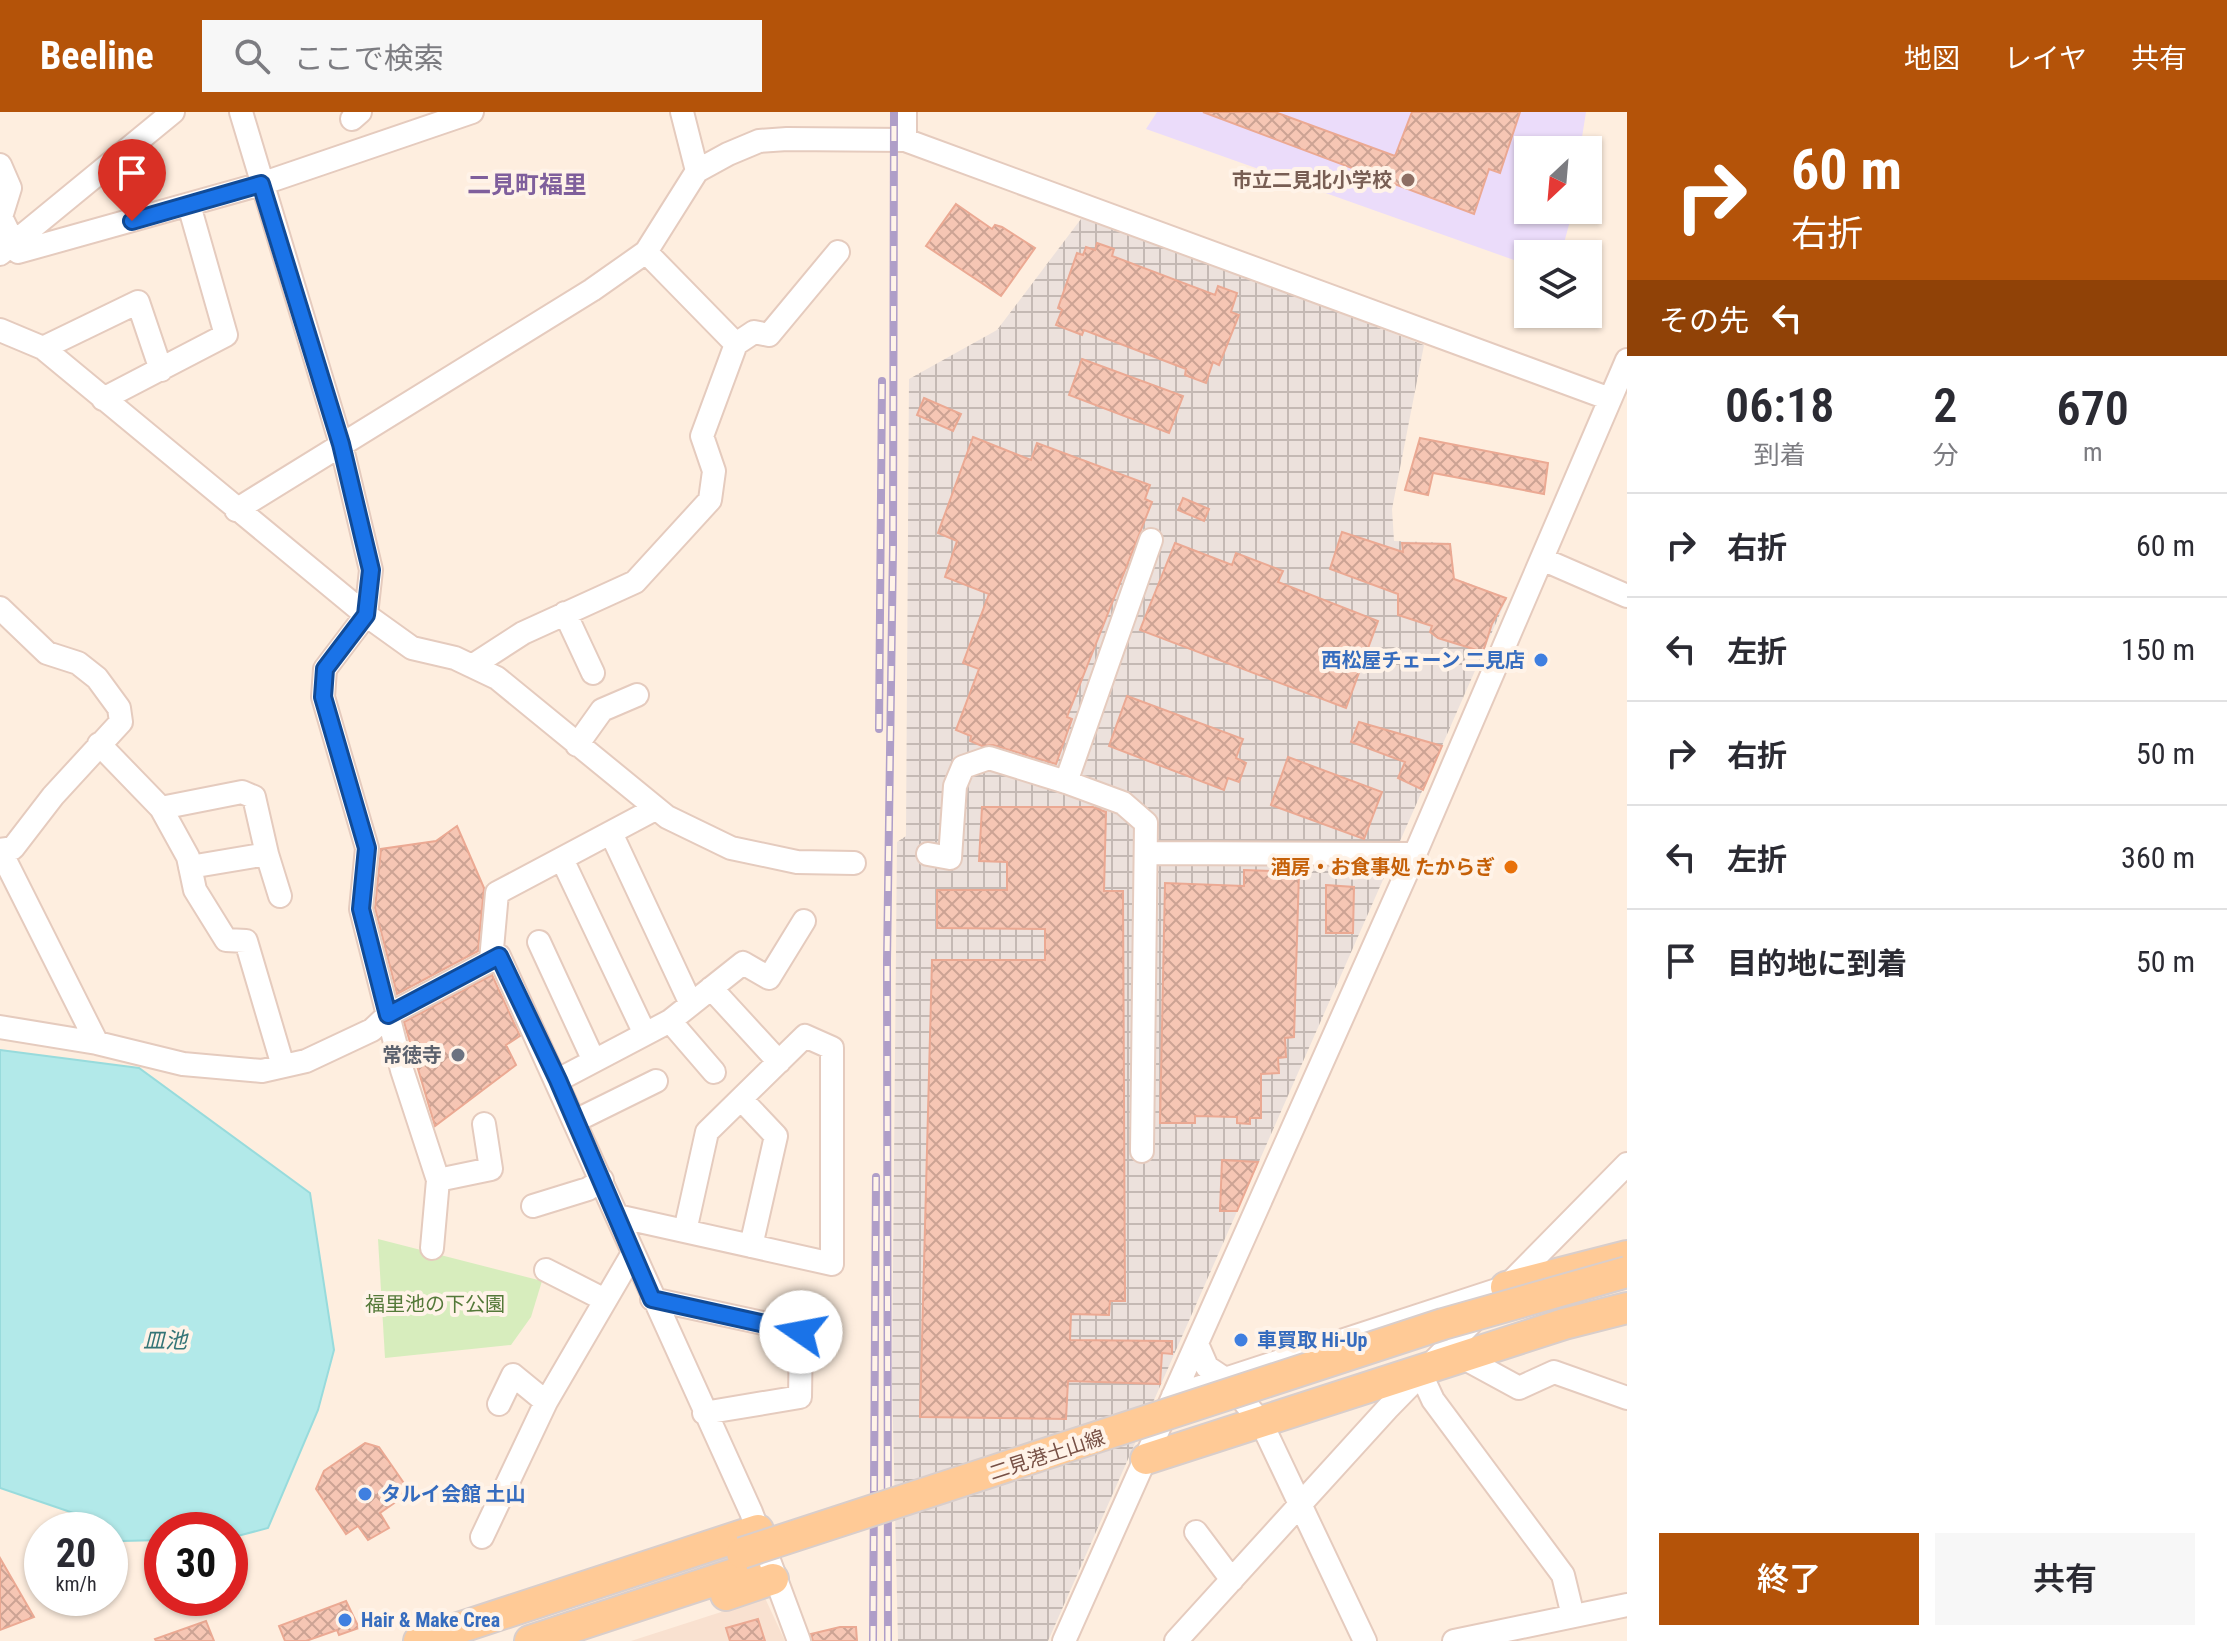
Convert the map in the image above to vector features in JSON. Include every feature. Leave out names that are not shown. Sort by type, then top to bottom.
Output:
[{"type":"main road","points":[[1506,1287],[1627,1256]]},
{"type":"main road","name":"二見港土山線","points":[[530,1641],[755,1558],[1443,1324],[1627,1272]]},
{"type":"main road","name":"二見港土山線","points":[[469,1641],[755,1558],[1627,1290]]},
{"type":"main road","points":[[1146,1459],[1462,1357],[1627,1308]]},
{"type":"main road","points":[[419,1641],[755,1558]]},
{"type":"main road","points":[[585,1641],[755,1558]]},
{"type":"street","points":[[7,248],[173,112]]},
{"type":"street","points":[[241,112],[341,444],[371,570],[366,615],[325,669],[323,697],[367,848],[361,909],[388,1015],[438,1180],[432,1248]]},
{"type":"street","points":[[7,248],[18,252],[261,184],[472,112]]},
{"type":"street","points":[[682,112],[697,171]]},
{"type":"street","points":[[905,112],[905,140]]},
{"type":"street","points":[[236,510],[592,290],[646,252],[697,171],[759,141],[905,140],[1610,399]]},
{"type":"street","points":[[0,165],[10,188],[1,217],[7,248]]},
{"type":"street","points":[[103,399],[226,335],[189,205]]},
{"type":"street","points":[[646,252],[736,344]]},
{"type":"street","points":[[472,666],[523,633],[635,582],[710,500],[714,471],[702,436],[736,344],[754,332],[769,335],[838,252]]},
{"type":"street","points":[[43,348],[138,302],[161,370]]},
{"type":"street","points":[[0,330],[43,348],[366,615],[412,648],[472,666],[497,678],[655,809],[731,848],[797,862],[854,863]]},
{"type":"street","points":[[1064,1641],[1415,854],[1627,360]]},
{"type":"street","points":[[1066,782],[1151,540]]},
{"type":"street","points":[[1542,559],[1627,596]]},
{"type":"street","points":[[0,608],[47,653],[78,663],[97,678],[119,708],[121,722],[53,796],[13,848],[0,850],[97,1043]]},
{"type":"street","points":[[565,613],[593,673]]},
{"type":"street","points":[[577,745],[602,710],[637,695]]},
{"type":"street","points":[[99,744],[161,808],[190,867],[195,890],[226,940],[246,941],[283,1066]]},
{"type":"street","points":[[928,854],[950,858],[955,786],[963,767],[989,758],[1123,803],[1146,823],[1149,853],[1142,1151]]},
{"type":"street","points":[[161,808],[242,792],[254,797],[280,896]]},
{"type":"street","points":[[491,960],[497,893],[655,809]]},
{"type":"street","points":[[611,833],[691,1004]]},
{"type":"street","points":[[1149,853],[1415,854]]},
{"type":"street","points":[[190,867],[267,854]]},
{"type":"street","points":[[562,859],[645,1034]]},
{"type":"street","points":[[558,1080],[670,1021],[743,963],[769,978],[804,921]]},
{"type":"street","points":[[539,942],[594,1061]]},
{"type":"street","points":[[2,1023],[183,1064],[262,1071],[306,1061],[372,1030],[388,1015],[499,956],[558,1080],[704,1413],[755,1558],[799,1641]]},
{"type":"street","points":[[711,988],[779,1062]]},
{"type":"street","points":[[670,1021],[714,1072]]},
{"type":"street","points":[[617,1216],[832,1264],[832,1048],[805,1036],[707,1132],[685,1231]]},
{"type":"street","points":[[575,1121],[656,1081]]},
{"type":"street","points":[[741,1099],[776,1136],[751,1246]]},
{"type":"street","points":[[438,1180],[491,1169],[484,1124]]},
{"type":"street","points":[[1176,1641],[1424,1371],[1627,1164]]},
{"type":"street","points":[[533,1206],[588,1189],[602,1180]]},
{"type":"street","points":[[482,1537],[546,1402],[633,1253]]},
{"type":"street","points":[[546,1270],[605,1300]]},
{"type":"street","points":[[1173,1396],[1506,1287]]},
{"type":"street","points":[[652,1299],[827,1337]]},
{"type":"street","points":[[704,1413],[800,1397],[801,1332]]},
{"type":"street","points":[[1197,1344],[1207,1367],[1225,1379],[1261,1422],[1302,1502],[1365,1641]]},
{"type":"street","points":[[1462,1357],[1519,1388],[1554,1372],[1627,1398]]},
{"type":"street","points":[[1424,1371],[1433,1400],[1563,1575],[1573,1616]]},
{"type":"street","points":[[499,1404],[513,1375],[546,1402]]},
{"type":"street","points":[[1196,1532],[1232,1580]]},
{"type":"street","points":[[1454,1641],[1627,1605]]},
{"type":"shaded area","name":"市立二見北小学校","points":[[1157,112],[1586,112],[1582,136],[1514,136],[1514,224],[1569,224],[1565,240],[1514,240],[1514,260],[1146,129]]},
{"type":"shaded area","points":[[1084,215],[1424,345],[1392,509],[1394,541],[1451,543],[1454,578],[1507,598],[1048,1641],[898,1641],[892,1379],[897,842],[906,836],[909,379],[997,330]]},
{"type":"shaded area","points":[[765,1598],[785,1641],[631,1641]]},
{"type":"green space","name":"福里池の下公園","points":[[378,1239],[542,1281],[531,1317],[511,1345],[385,1358]]},
{"type":"water","name":"皿池","points":[[0,1050],[139,1068],[310,1193],[334,1350],[318,1410],[268,1528],[248,1533],[248,1512],[144,1512],[144,1540],[128,1541],[128,1512],[70,1512],[0,1488]]},
{"type":"building","points":[[1203,112],[1275,112],[1395,156],[1412,112],[1520,112],[1500,173],[1489,169],[1474,214]]},
{"type":"building","points":[[956,204],[992,229],[995,225],[1002,227],[1035,248],[1001,296],[926,246]]},
{"type":"building","points":[[1097,243],[1114,249],[1112,256],[1215,295],[1218,286],[1237,293],[1231,312],[1239,315],[1219,365],[1213,362],[1206,383],[1185,375],[1186,369],[1084,330],[1082,335],[1056,325],[1062,310],[1058,308],[1077,253],[1083,255],[1086,247],[1095,250]]},
{"type":"building","points":[[1082,359],[1183,396],[1169,433],[1069,395]]},
{"type":"building","points":[[924,398],[961,414],[953,431],[917,415]]},
{"type":"building","points":[[973,437],[1031,460],[1037,443],[1150,485],[1145,499],[1152,502],[1067,717],[1072,719],[1056,764],[993,745],[982,746],[970,741],[971,736],[956,730],[979,669],[963,663],[989,594],[945,577],[957,541],[938,533]]},
{"type":"building","points":[[1420,438],[1548,463],[1544,494],[1433,473],[1428,495],[1405,490]]},
{"type":"building","points":[[1183,498],[1209,509],[1204,521],[1178,510]]},
{"type":"building","points":[[1342,532],[1403,552],[1402,543],[1450,544],[1454,579],[1506,598],[1492,624],[1483,652],[1438,638],[1430,632],[1432,626],[1398,615],[1398,594],[1330,569]]},
{"type":"building","points":[[1175,543],[1232,565],[1236,553],[1283,571],[1278,582],[1378,621],[1346,708],[1140,630]]},
{"type":"building","points":[[1127,696],[1243,739],[1236,758],[1246,763],[1239,782],[1228,778],[1224,790],[1109,746]]},
{"type":"building","points":[[1359,722],[1442,746],[1423,790],[1398,778],[1405,762],[1351,742]]},
{"type":"building","points":[[1288,757],[1382,792],[1364,839],[1271,805]]},
{"type":"building","points":[[982,807],[1093,807],[1106,812],[1104,891],[1123,891],[1125,1301],[1110,1301],[1109,1315],[1071,1314],[1070,1340],[1172,1341],[1172,1354],[1162,1353],[1160,1384],[1068,1381],[1066,1419],[920,1417],[932,960],[1045,960],[1045,929],[937,928],[937,890],[1007,890],[1007,862],[979,861]]},
{"type":"building","points":[[457,826],[484,888],[478,951],[397,994],[375,908],[381,849],[436,841]]},
{"type":"building","points":[[1244,870],[1299,872],[1294,1037],[1285,1038],[1286,1057],[1278,1058],[1279,1073],[1261,1074],[1261,1118],[1250,1118],[1250,1124],[1237,1123],[1237,1117],[1195,1116],[1195,1123],[1160,1123],[1165,883],[1244,886]]},
{"type":"building","points":[[1326,885],[1354,887],[1353,933],[1326,933]]},
{"type":"building","name":"常徳寺","points":[[492,975],[520,1036],[506,1045],[516,1065],[435,1126],[404,1022]]},
{"type":"building","points":[[1222,1160],[1258,1162],[1237,1211],[1220,1211]]},
{"type":"building","points":[[365,1443],[379,1447],[410,1492],[380,1513],[389,1528],[368,1540],[358,1526],[346,1534],[316,1489],[324,1471]]},
{"type":"building","points":[[0,1558],[24,1600],[24,1616],[34,1617],[0,1630]]},
{"type":"building","points":[[346,1601],[359,1628],[339,1635],[337,1630],[306,1641],[285,1641],[279,1626]]},
{"type":"building","points":[[758,1619],[765,1641],[730,1641],[726,1628]]},
{"type":"building","points":[[206,1621],[214,1641],[155,1639]]},
{"type":"building","points":[[840,1627],[856,1627],[857,1641],[813,1641],[811,1634]]},
{"type":"railway","points":[[888,1641],[887,960],[893,547],[894,112]]},
{"type":"railway","points":[[879,729],[882,381]]},
{"type":"railway","points":[[873,1641],[876,1177]]},
{"type":"place","name":"市立二見北小学校","points":[[1408,180]]},
{"type":"place","name":"西松屋チェーン 二見店","points":[[1541,660]]},
{"type":"place","name":"酒房・お食事処 たからぎ","points":[[1511,867]]},
{"type":"place","name":"常徳寺","points":[[458,1055]]},
{"type":"place","name":"車買取 Hi-Up","points":[[1241,1340]]},
{"type":"place","name":"タルイ会館 土山","points":[[365,1494]]},
{"type":"place","name":"Hair & Make Crea","points":[[345,1620]]},
{"type":"district","name":"二見町福里","points":[[527,185]]},
{"type":"route","points":[[132,221],[261,184],[341,444],[371,570],[366,615],[325,669],[323,697],[328,724],[367,848],[361,909],[388,1015],[499,956],[558,1080],[652,1299],[801,1332]]}]
